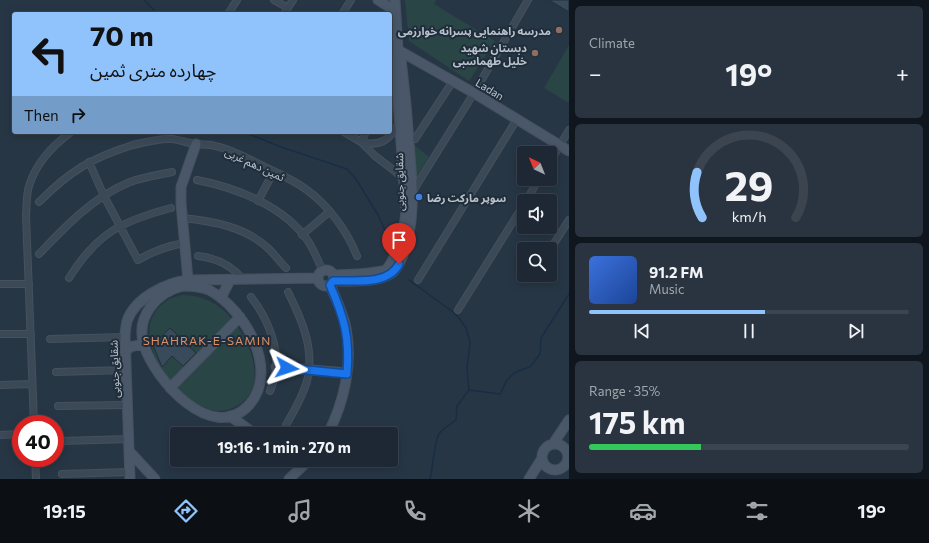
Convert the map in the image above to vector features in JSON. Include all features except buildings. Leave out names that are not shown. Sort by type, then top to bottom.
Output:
[{"type":"street","points":[[229,12],[237,0]]},
{"type":"street","points":[[274,0],[286,11],[292,0]]},
{"type":"street","points":[[343,12],[351,0]]},
{"type":"street","points":[[378,0],[395,11]]},
{"type":"street","name":"شقایق جنوبی","points":[[332,280],[367,280],[385,277],[397,268],[407,243],[411,220],[413,191],[401,59],[394,38],[395,0]]},
{"type":"street","points":[[413,191],[474,93],[528,0]]},
{"type":"street","name":"شقایق جنوبی","points":[[332,280],[386,270],[395,254],[405,219],[404,182],[395,59],[398,50]]},
{"type":"street","name":"Ladan","points":[[398,50],[474,93],[569,151]]},
{"type":"street","points":[[415,139],[453,81]]},
{"type":"street","points":[[418,280],[517,119]]},
{"type":"street","points":[[361,142],[370,144],[386,140],[392,135],[399,122]]},
{"type":"street","points":[[557,150],[569,130]]},
{"type":"street","points":[[34,415],[26,215],[29,187],[37,169],[48,152],[69,134]]},
{"type":"street","points":[[347,134],[361,142],[375,156],[396,172],[404,182]]},
{"type":"street","points":[[361,142],[365,134]]},
{"type":"street","name":"ثمین دهم غربی","points":[[39,202],[56,185],[74,171],[89,162],[115,151],[143,142],[171,139],[196,144],[210,144],[233,152],[274,171],[307,190],[322,203],[346,232],[358,256]]},
{"type":"street","points":[[188,280],[182,218],[181,187],[196,144]]},
{"type":"street","points":[[89,162],[104,196],[138,260],[148,253],[184,244]]},
{"type":"street","points":[[258,201],[274,171]]},
{"type":"street","points":[[39,254],[77,216],[104,196],[117,188],[132,182],[172,172]]},
{"type":"street","points":[[197,180],[219,186],[258,201],[282,215],[308,241],[320,275],[320,283],[322,285],[332,280]]},
{"type":"street","points":[[69,278],[76,266],[98,241],[120,226],[136,218],[171,208]]},
{"type":"street","points":[[302,235],[329,212]]},
{"type":"street","points":[[458,310],[517,215]]},
{"type":"street","points":[[182,218],[208,220],[230,227],[254,238],[268,249],[286,268]]},
{"type":"street","points":[[555,242],[569,220]]},
{"type":"street","points":[[198,256],[215,259],[225,263],[235,270],[244,280]]},
{"type":"street","points":[[320,275],[329,271],[346,328],[348,357],[347,374],[343,395],[331,427]]},
{"type":"street","name":"شقایق جنوبی","points":[[130,476],[124,337],[131,314],[147,296],[168,284],[188,280],[244,280],[320,275]]},
{"type":"street","points":[[221,298],[230,280]]},
{"type":"street","points":[[0,284],[29,284]]},
{"type":"street","points":[[190,286],[208,290],[221,298],[240,317],[254,341],[258,354],[261,383],[255,398],[245,410],[221,418],[203,413],[185,402],[170,388],[153,366],[143,344],[143,324],[146,313],[152,304],[163,294],[176,288],[190,286]]},
{"type":"street","points":[[286,425],[307,381],[310,358],[307,338],[300,317],[288,292]]},
{"type":"street","points":[[251,297],[264,317],[270,332],[276,355],[275,377],[270,391]]},
{"type":"street","points":[[170,388],[240,317]]},
{"type":"street","points":[[0,334],[30,334]]},
{"type":"street","points":[[50,339],[124,337]]},
{"type":"street","points":[[125,352],[130,347],[143,344]]},
{"type":"street","points":[[276,367],[347,374]]},
{"type":"street","points":[[56,372],[126,370]]},
{"type":"street","points":[[0,385],[32,384]]},
{"type":"street","points":[[58,406],[128,405]]},
{"type":"street","points":[[230,416],[245,427]]},
{"type":"street","points":[[553,444],[569,420]]},
{"type":"street","points":[[0,435],[12,434]]},
{"type":"street","points":[[64,441],[129,439]]},
{"type":"street","points":[[529,479],[541,460],[543,450],[546,447],[557,444],[568,449],[568,458],[565,466],[554,471],[548,479]]},
{"type":"street","points":[[129,451],[155,479]]},
{"type":"street","points":[[541,460],[546,468],[554,471]]},
{"type":"street","points":[[35,467],[36,479]]},
{"type":"street","points":[[289,479],[301,468]]},
{"type":"street","points":[[62,474],[130,476]]},
{"type":"green space","points":[[405,0],[436,0],[434,4],[495,41],[469,81],[409,41]]},
{"type":"green space","points":[[569,45],[569,103],[544,88]]},
{"type":"green space","points":[[413,144],[429,157],[416,178]]},
{"type":"green space","points":[[183,295],[204,299],[222,309],[239,329],[252,355],[254,383],[249,394],[240,404],[233,408],[221,411],[213,410],[194,402],[180,391],[167,376],[157,360],[151,344],[150,327],[155,312],[169,299]]},
{"type":"waterway","points":[[144,0],[154,10]]},
{"type":"waterway","points":[[249,134],[281,147],[347,169],[356,179],[378,215],[389,239]]},
{"type":"waterway","points":[[409,280],[453,312],[466,328],[470,342],[467,369],[469,390]]},
{"type":"waterway","points":[[430,479],[437,438],[442,430],[456,420],[457,406],[469,390],[500,394],[507,380],[514,373],[531,366],[540,354],[541,338],[569,294]]},
{"type":"place","name":"مدرسه راهنمایی پسرانه خوارزمی","points":[[559,30]]},
{"type":"place","name":"دبستان شهید خلیل طهماسبی","points":[[535,53]]},
{"type":"place","name":"سوپر مارکت رضا","points":[[419,197]]},
{"type":"district","name":"SHAHRAK-E-SAMIN","points":[[207,340]]},
{"type":"route","points":[[287,368],[347,374],[348,341],[346,328],[338,303],[330,285],[333,281],[367,280],[385,277],[397,268],[399,264]]}]
